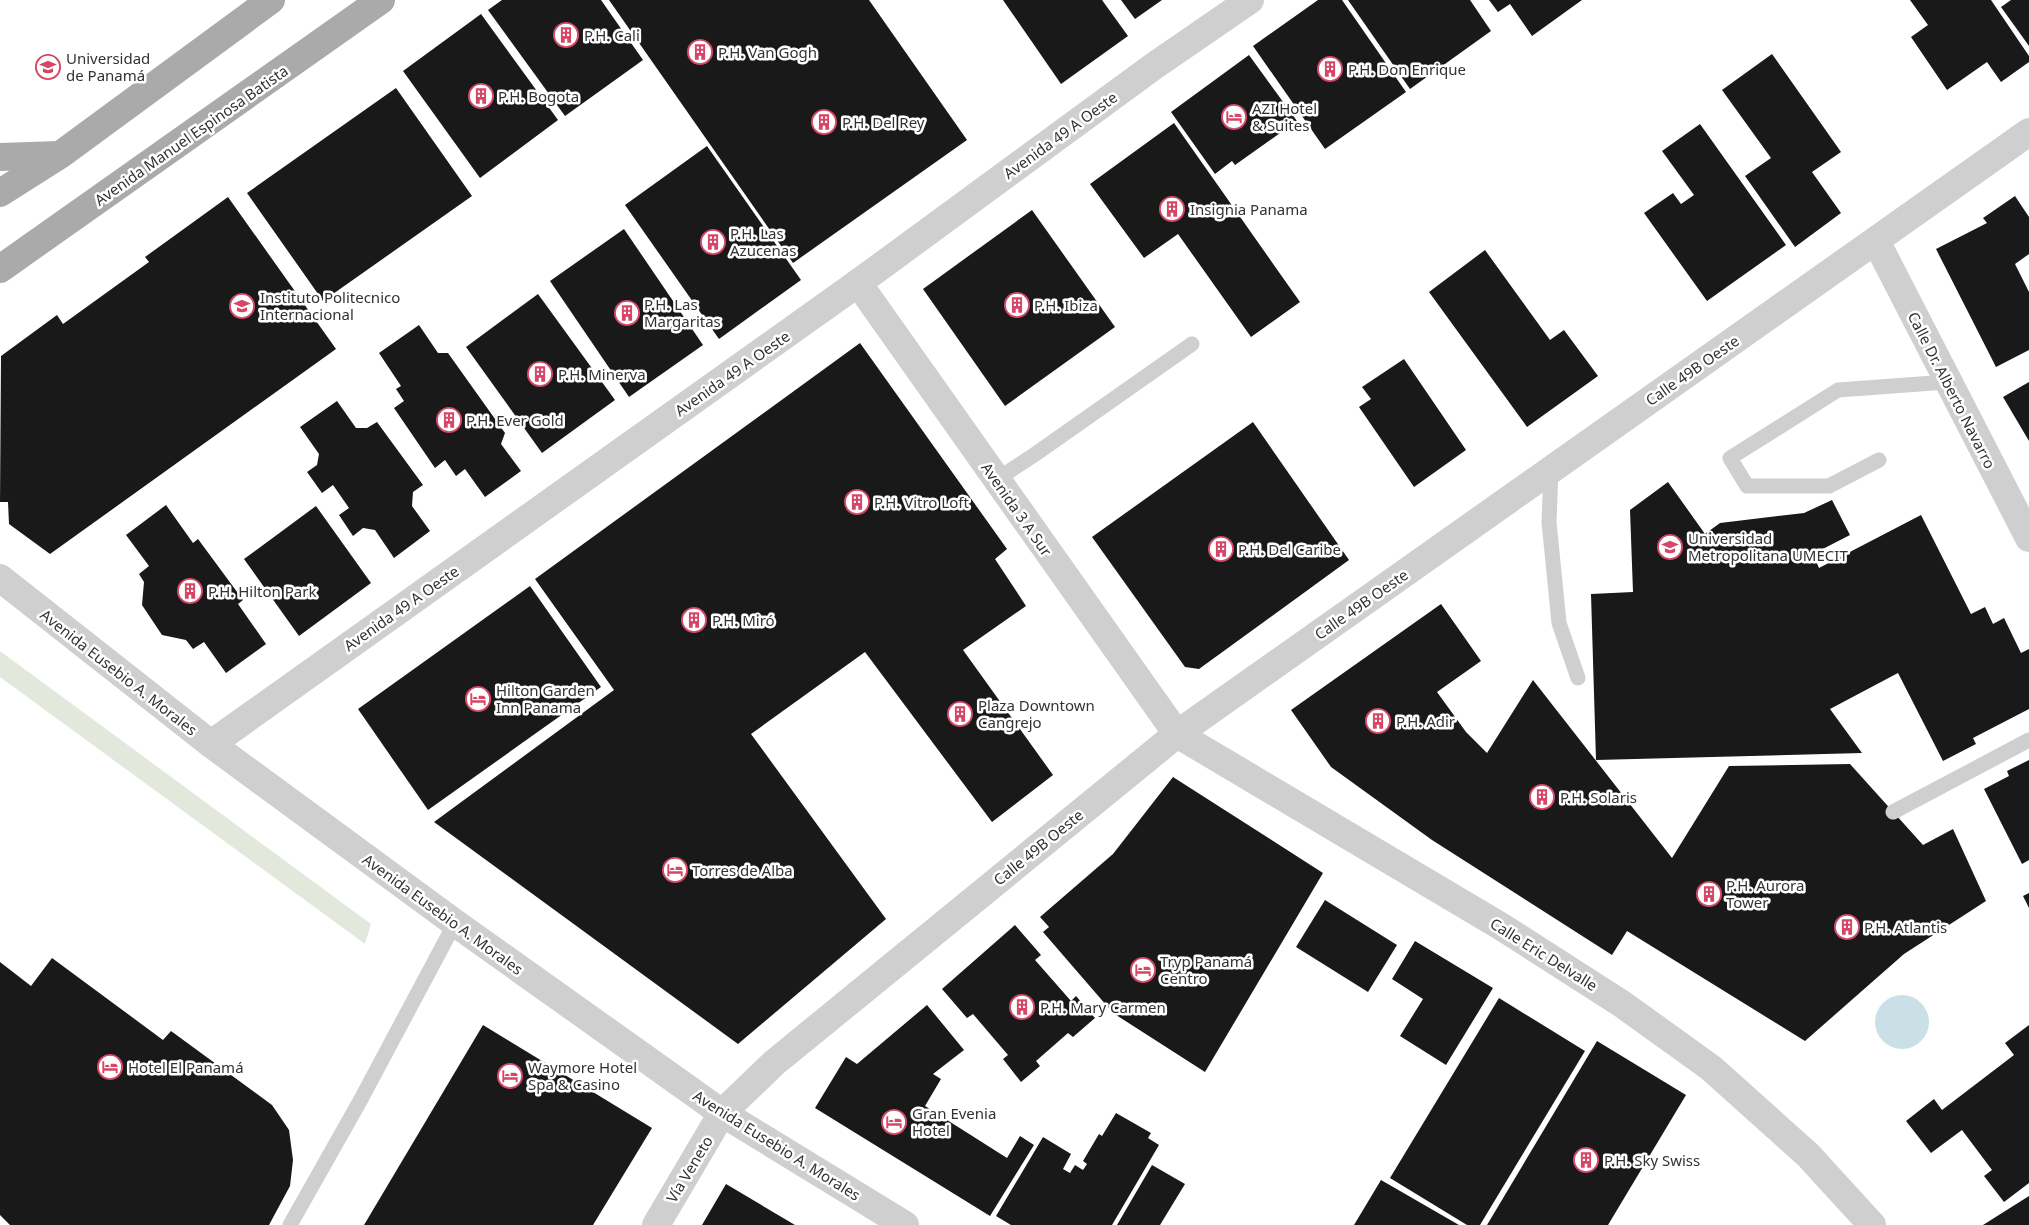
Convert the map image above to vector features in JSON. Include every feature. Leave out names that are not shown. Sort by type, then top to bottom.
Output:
[{"type":"main road","points":[[0,194],[60,154],[271,0]]},
{"type":"main road","name":"Avenida Manuel Espinosa Batista","points":[[0,269],[381,0]]},
{"type":"main road","points":[[0,157],[60,154]]},
{"type":"street","name":"Avenida 49 A Oeste","points":[[211,744],[858,283],[1154,66],[1250,0]]},
{"type":"street","name":"Calle 49B Oeste","points":[[722,1113],[774,1063],[1177,734],[2029,132]]},
{"type":"street","name":"Calle Dr. Alberto Navarro","points":[[1876,241],[2029,538]]},
{"type":"street","name":"Avenida 3 A Sur","points":[[858,283],[1177,734]]},
{"type":"street","name":"Avenida Eusebio A. Morales","points":[[0,578],[211,744],[455,923],[722,1113],[905,1225]]},
{"type":"street","name":"Calle Eric Delvalle","points":[[1177,734],[1502,927],[1622,1004],[1711,1068],[1808,1155],[1872,1225]]},
{"type":"street","name":"Vía Veneto","points":[[656,1225],[722,1113]]},
{"type":"lane","points":[[996,480],[1192,344]]},
{"type":"lane","points":[[1879,460],[1829,486],[1748,486],[1730,458],[1838,390],[1947,382]]},
{"type":"lane","points":[[1551,470],[1549,522],[1559,623],[1578,678]]},
{"type":"lane","points":[[1893,812],[2029,740]]},
{"type":"lane","points":[[290,1225],[360,1101],[455,923]]},
{"type":"shaded area","points":[[0,651],[371,924],[365,944],[0,677]]},
{"type":"shaded area","points":[[1897,995],[1907,995],[1917,999],[1925,1007],[1929,1022],[1925,1037],[1917,1045],[1907,1049],[1897,1049],[1887,1045],[1879,1037],[1875,1027],[1875,1017],[1879,1007],[1887,999]]},
{"type":"building","name":"P.H. Cali","points":[[502,0],[601,0],[643,60],[565,116],[488,10]]},
{"type":"building","name":"P.H. Del Rey","points":[[609,0],[869,0],[967,140],[793,263]]},
{"type":"building","points":[[1003,0],[1102,0],[1128,36],[1061,84]]},
{"type":"building","points":[[1121,0],[1162,0],[1135,19]]},
{"type":"building","name":"P.H. Don Enrique","points":[[1318,0],[1342,0],[1406,92],[1325,149],[1253,46]]},
{"type":"building","points":[[1348,0],[1470,0],[1491,31],[1410,89]]},
{"type":"building","points":[[1489,0],[1582,0],[1532,36],[1510,4],[1498,12]]},
{"type":"building","points":[[1910,0],[1991,0],[2029,56],[2029,62],[2001,82],[1987,62],[1947,90],[1911,37],[1928,25]]},
{"type":"building","points":[[2011,0],[2029,0],[2029,46],[2001,7]]},
{"type":"building","name":"P.H. Bogota","points":[[481,14],[558,120],[480,178],[403,71]]},
{"type":"building","points":[[1772,54],[1841,152],[1812,172],[1841,213],[1795,247],[1745,176],[1771,158],[1722,90]]},
{"type":"building","name":"AZI Hotel & Suites","points":[[1249,55],[1297,121],[1235,165],[1232,161],[1215,174],[1171,112]]},
{"type":"building","points":[[396,88],[472,196],[323,301],[247,193]]},
{"type":"building","name":"Insignia Panama","points":[[1174,123],[1300,302],[1251,337],[1178,234],[1144,258],[1090,184]]},
{"type":"building","points":[[1700,124],[1786,245],[1707,301],[1644,213],[1673,193],[1681,204],[1694,195],[1662,151]]},
{"type":"building","name":"P.H. Las Azucenas","points":[[707,146],[801,280],[719,339],[625,205]]},
{"type":"building","points":[[2015,196],[2029,217],[2029,254],[2015,264],[2029,292],[2029,350],[1996,367],[1936,249],[1987,223],[1983,218]]},
{"type":"building","points":[[228,197],[336,349],[50,554],[9,524],[8,502],[0,502],[1,356],[57,315],[63,324],[149,262],[145,257]]},
{"type":"building","name":"P.H. Ibiza","points":[[1032,210],[1115,327],[1005,406],[923,289]]},
{"type":"building","name":"P.H. Las Margaritas","points":[[624,229],[703,345],[629,397],[550,281]]},
{"type":"building","points":[[1485,250],[1550,340],[1564,330],[1598,376],[1527,427],[1429,292]]},
{"type":"building","name":"P.H. Minerva","points":[[538,294],[615,400],[542,453],[466,347]]},
{"type":"building","name":"P.H. Ever Gold","points":[[419,325],[438,353],[448,353],[505,433],[501,444],[521,471],[485,497],[465,469],[456,476],[445,460],[435,468],[394,408],[404,401],[396,389],[401,386],[379,353]]},
{"type":"building","points":[[860,343],[1007,549],[995,559],[1026,606],[963,650],[1053,775],[992,822],[865,652],[751,734],[886,919],[738,1044],[434,822],[614,690],[535,579]]},
{"type":"building","points":[[1404,359],[1466,450],[1414,487],[1359,407],[1371,399],[1362,387]]},
{"type":"building","points":[[2029,382],[2029,441],[2003,397]]},
{"type":"building","points":[[337,401],[356,428],[367,428],[377,422],[423,485],[413,492],[412,506],[430,531],[394,558],[375,530],[363,528],[353,536],[339,515],[349,508],[333,485],[322,493],[307,472],[317,465],[319,454],[300,427]]},
{"type":"building","name":"P.H. Del Caribe","points":[[1253,422],[1349,560],[1199,669],[1185,667],[1092,537]]},
{"type":"building","points":[[1668,482],[1705,534],[1720,523],[1804,513],[1832,500],[1850,535],[1813,554],[1819,568],[1921,515],[1971,614],[1985,607],[1993,624],[2004,618],[2021,653],[2029,649],[2029,709],[1973,738],[1976,744],[1943,761],[1898,673],[1830,709],[1862,753],[1596,760],[1591,594],[1633,592],[1630,510]]},
{"type":"building","name":"P.H. Hilton Park","points":[[166,505],[193,543],[198,539],[243,600],[238,604],[266,644],[226,673],[204,642],[193,649],[186,640],[162,635],[142,605],[144,582],[139,574],[149,566],[126,535]]},
{"type":"building","points":[[316,506],[371,583],[299,636],[244,559]]},
{"type":"building","name":"Hilton Garden Inn Panama","points":[[530,586],[601,687],[428,810],[358,709]]},
{"type":"building","points":[[1441,604],[1481,661],[1437,692],[1466,732],[1487,753],[1533,680],[1672,858],[1729,766],[1850,764],[1923,845],[1953,829],[1986,901],[1904,954],[1805,1041],[1627,931],[1612,955],[1432,840],[1331,767],[1291,710]]},
{"type":"building","points":[[2029,760],[2029,860],[2022,864],[1984,789],[2009,776],[2007,771]]},
{"type":"building","points":[[1173,777],[1323,873],[1205,1072],[1113,1013],[1043,932],[1049,927],[1040,917],[1113,854]]},
{"type":"building","points":[[2029,893],[2029,908],[2023,896]]},
{"type":"building","points":[[1325,900],[1397,945],[1368,992],[1296,947]]},
{"type":"building","name":"P.H. Mary Carmen","points":[[1015,925],[1041,955],[1035,960],[1071,1001],[1076,996],[1095,1018],[1073,1037],[1068,1033],[1036,1061],[1040,1066],[1021,1082],[1003,1059],[1008,1055],[973,1014],[967,1018],[942,989]]},
{"type":"building","points":[[1415,941],[1493,988],[1446,1065],[1400,1036],[1423,999],[1392,979]]},
{"type":"building","name":"Hotel El Panamá","points":[[52,958],[163,1040],[171,1031],[272,1105],[289,1130],[293,1160],[290,1186],[269,1225],[10,1225],[0,1215],[0,962],[31,986]]},
{"type":"building","points":[[1499,998],[1585,1051],[1480,1225],[1467,1225],[1390,1178]]},
{"type":"building","name":"Gran Evenia Hotel","points":[[927,1005],[964,1050],[933,1074],[941,1079],[925,1106],[1007,1158],[1020,1136],[1034,1145],[990,1216],[815,1108],[846,1057],[857,1064]]},
{"type":"building","name":"Waymore Hotel Spa & Casino","points":[[483,1025],[652,1128],[593,1225],[364,1225]]},
{"type":"building","points":[[2029,1025],[2029,1183],[2004,1202],[1984,1176],[1992,1170],[1962,1130],[1931,1153],[1906,1121],[1934,1099],[1942,1110],[2014,1055],[2005,1043]]},
{"type":"building","name":"P.H. Sky Swiss","points":[[1597,1041],[1686,1095],[1608,1225],[1487,1225]]},
{"type":"building","points":[[1116,1113],[1151,1133],[1148,1138],[1159,1145],[1112,1225],[1011,1225],[996,1216],[1043,1137],[1071,1154],[1063,1169],[1070,1173],[1075,1165],[1083,1170],[1087,1164],[1083,1161],[1099,1134],[1102,1136]]},
{"type":"building","points":[[1152,1165],[1185,1184],[1160,1225],[1117,1225]]},
{"type":"building","points":[[1381,1180],[1459,1225],[1354,1225]]},
{"type":"building","points":[[726,1184],[795,1225],[702,1225]]},
{"type":"building","points":[[2029,1196],[2029,1225],[1983,1225]]},
{"type":"place","name":"P.H. Cali","points":[[566,35]]},
{"type":"place","name":"P.H. Van Gogh","points":[[700,52]]},
{"type":"place","name":"Universidad de Panamá","points":[[48,67]]},
{"type":"place","name":"P.H. Don Enrique","points":[[1330,69]]},
{"type":"place","name":"P.H. Bogota","points":[[481,96]]},
{"type":"place","name":"AZI Hotel & Suites","points":[[1234,117]]},
{"type":"place","name":"P.H. Del Rey","points":[[824,122]]},
{"type":"place","name":"Insignia Panama","points":[[1172,209]]},
{"type":"place","name":"P.H. Las Azucenas","points":[[713,242]]},
{"type":"place","name":"P.H. Ibiza","points":[[1017,305]]},
{"type":"place","name":"Instituto Politecnico Internacional","points":[[242,306]]},
{"type":"place","name":"P.H. Las Margaritas","points":[[627,313]]},
{"type":"place","name":"P.H. Minerva","points":[[540,374]]},
{"type":"place","name":"P.H. Ever Gold","points":[[449,420]]},
{"type":"place","name":"P.H. Vitro Loft","points":[[857,502]]},
{"type":"place","name":"Universidad Metropolitana UMECIT","points":[[1670,547]]},
{"type":"place","name":"P.H. Del Caribe","points":[[1221,549]]},
{"type":"place","name":"P.H. Hilton Park","points":[[190,591]]},
{"type":"place","name":"P.H. Miró","points":[[694,620]]},
{"type":"place","name":"Hilton Garden Inn Panama","points":[[478,699]]},
{"type":"place","name":"Plaza Downtown Cangrejo","points":[[960,714]]},
{"type":"place","name":"P.H. Adir","points":[[1378,721]]},
{"type":"place","name":"P.H. Solaris","points":[[1542,797]]},
{"type":"place","name":"Torres de Alba","points":[[675,870]]},
{"type":"place","name":"P.H. Aurora Tower","points":[[1709,894]]},
{"type":"place","name":"P.H. Atlantis","points":[[1847,927]]},
{"type":"place","name":"Tryp Panamá Centro","points":[[1143,970]]},
{"type":"place","name":"P.H. Mary Carmen","points":[[1022,1007]]},
{"type":"place","name":"Hotel El Panamá","points":[[110,1067]]},
{"type":"place","name":"Waymore Hotel Spa & Casino","points":[[510,1076]]},
{"type":"place","name":"Gran Evenia Hotel","points":[[894,1122]]},
{"type":"place","name":"P.H. Sky Swiss","points":[[1586,1160]]}]
